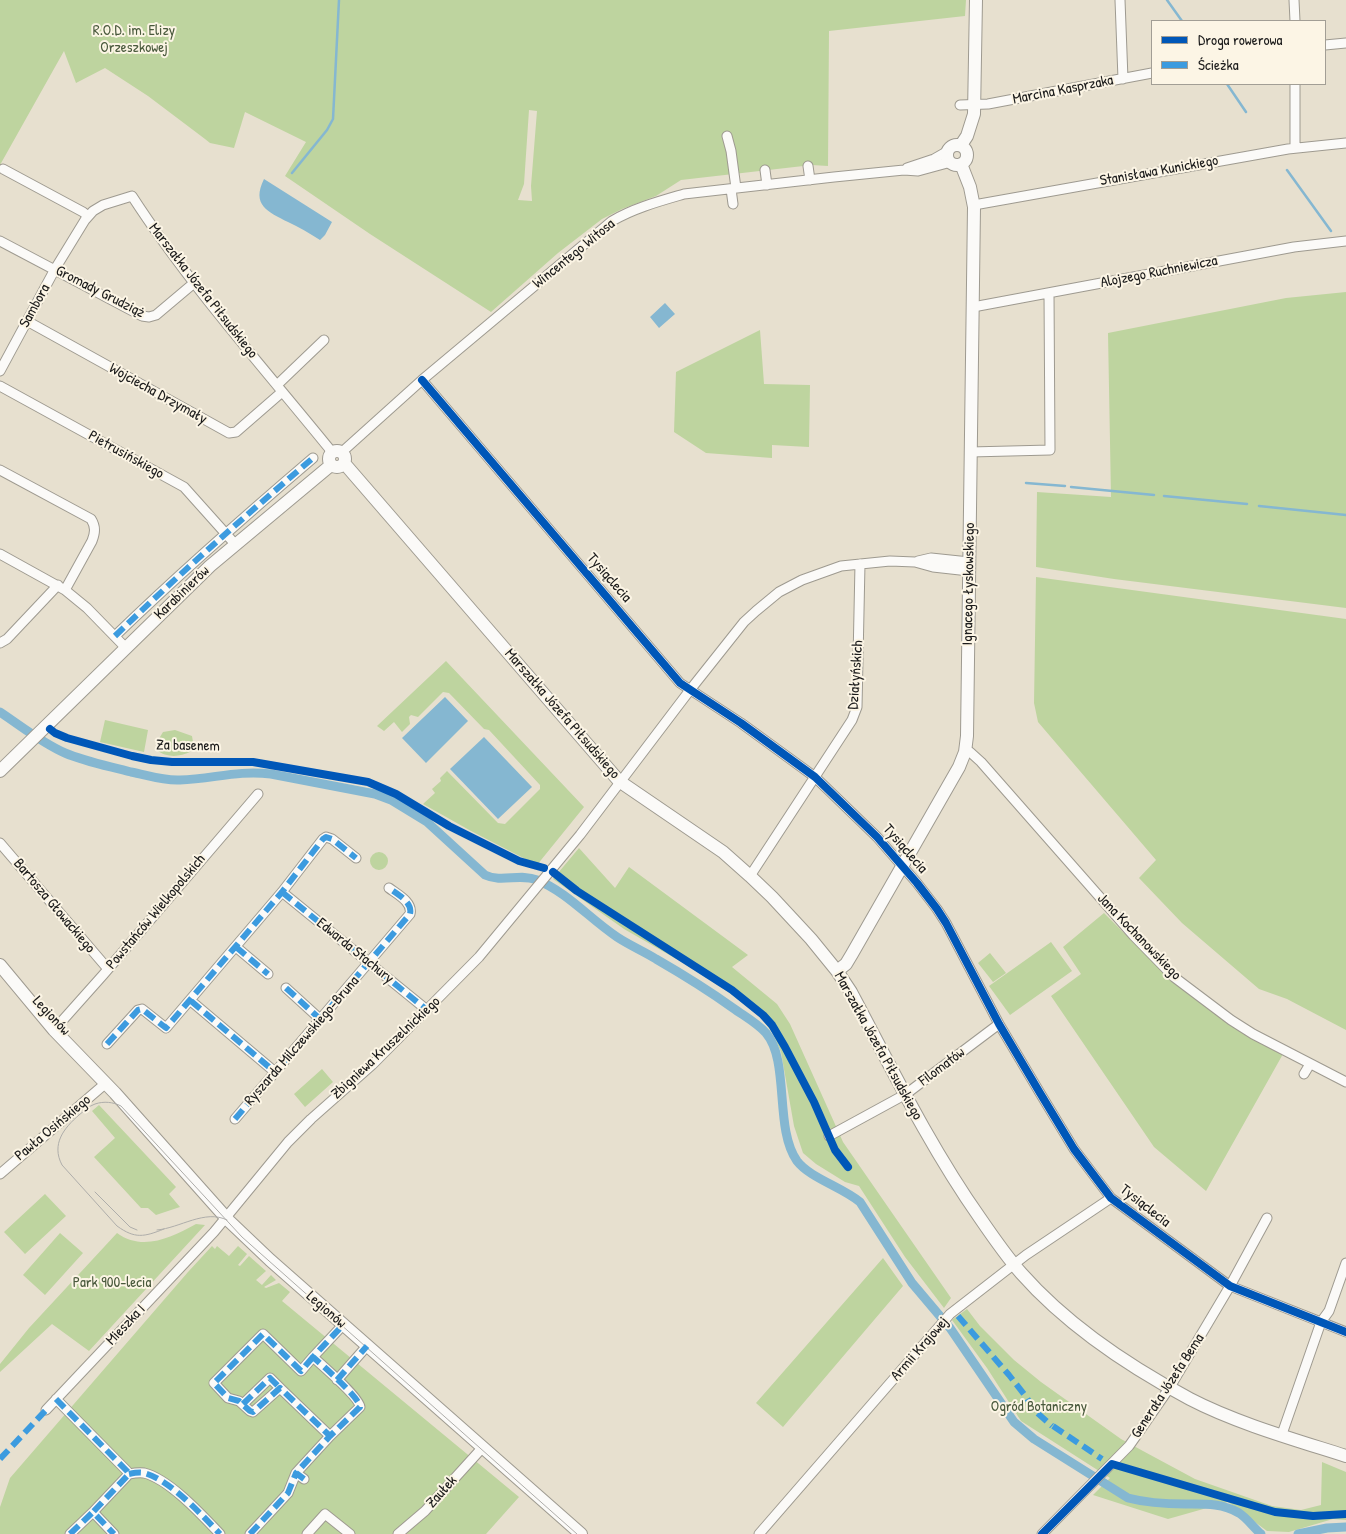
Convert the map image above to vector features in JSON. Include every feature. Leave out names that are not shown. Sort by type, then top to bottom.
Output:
[{"type":"main road","points":[[961,146],[972,122],[974,105],[976,0]]},
{"type":"main road","points":[[955,145],[961,146],[966,150],[967,156],[953,159],[955,145]]},
{"type":"main road","name":"Ignacego Łyskowskiego","points":[[837,971],[846,964],[903,867],[959,767],[965,752],[967,736],[974,205],[970,187],[953,159]]},
{"type":"main road","name":"Karabinierów","points":[[0,771],[43,731],[168,605],[235,544],[337,458]]},
{"type":"main road","name":"Marszałka Józefa Piłsudskiego","points":[[337,458],[619,781],[722,852],[750,876],[790,916],[837,971],[847,985],[948,1170],[1014,1264],[1044,1296],[1081,1328],[1117,1354],[1190,1399],[1222,1413],[1346,1456]]},
{"type":"main road","name":"Legionów","points":[[2,968],[12,976],[57,1027],[88,1058],[91,1067],[226,1218],[256,1248],[581,1534]]},
{"type":"street","points":[[1120,0],[1123,78]]},
{"type":"street","points":[[1294,0],[1295,20]]},
{"type":"street","points":[[1326,45],[1346,43]]},
{"type":"street","name":"Marcina Kasprzaka","points":[[960,105],[988,104],[1151,73]]},
{"type":"street","points":[[1295,85],[1295,148]]},
{"type":"street","points":[[726,136],[730,151],[733,204]]},
{"type":"street","name":"Stanisława Kunickiego","points":[[974,205],[1295,148],[1346,143]]},
{"type":"street","name":"Wincentego Witosa","points":[[904,170],[934,159],[953,159]]},
{"type":"street","name":"Wincentego Witosa","points":[[422,380],[618,218],[626,214],[670,198],[697,192],[904,170],[918,171],[953,159]]},
{"type":"street","points":[[808,166],[810,180]]},
{"type":"street","points":[[3,169],[88,216]]},
{"type":"street","points":[[765,170],[767,185]]},
{"type":"street","name":"Sambora","points":[[0,371],[56,269],[88,216],[103,205],[132,196]]},
{"type":"street","name":"Marszałka Józefa Piłsudskiego","points":[[132,196],[154,231],[194,283],[337,458]]},
{"type":"street","name":"Gromady Grudziąż","points":[[0,240],[142,316],[156,316],[194,283]]},
{"type":"street","name":"Alojzego Ruchniewicza","points":[[973,307],[1294,247],[1346,240]]},
{"type":"street","points":[[970,452],[1050,450],[1049,293]]},
{"type":"street","name":"Wojciecha Drzymały","points":[[27,321],[229,433],[236,432],[280,388]]},
{"type":"street","points":[[280,388],[324,340]]},
{"type":"street","name":"Karabinierów","points":[[337,458],[422,380]]},
{"type":"street","name":"Tysiąclecia","points":[[422,380],[680,683],[741,723],[814,777],[857,817],[903,867],[937,909],[1000,1024],[1074,1149],[1111,1198],[1230,1286],[1346,1332]]},
{"type":"street","name":"Pietrusińskiego","points":[[0,386],[184,487],[235,544]]},
{"type":"street","points":[[115,636],[164,588],[313,458]]},
{"type":"street","points":[[0,470],[91,519],[95,533],[92,541],[62,588],[7,639],[0,643]]},
{"type":"street","points":[[0,554],[62,588],[87,608],[126,648]]},
{"type":"street","name":"Zbigniewa Kruszelnickiego","points":[[226,1218],[288,1142],[310,1119],[372,1065],[479,957],[580,834],[619,781],[744,622],[756,611],[779,592],[820,573],[841,566],[890,561],[915,562],[933,567],[969,567]]},
{"type":"street","name":"Działyńskich","points":[[750,876],[852,720],[856,707],[860,564]]},
{"type":"street","name":"Jana Kochanowskiego","points":[[965,752],[970,752],[981,762],[1134,936],[1174,977],[1231,1020],[1266,1042],[1346,1082]]},
{"type":"street","name":"Powstańców Wielkopolskich","points":[[57,1027],[258,794]]},
{"type":"street","points":[[108,1044],[138,1010],[142,1009],[166,1028],[282,892],[326,837],[332,839],[356,858]]},
{"type":"street","name":"Bartosza Głowackiego","points":[[0,843],[108,969]]},
{"type":"street","name":"Ryszarda Milczewskiego-Bruna","points":[[236,1119],[410,914],[409,904],[388,888]]},
{"type":"street","name":"Edwarda Stachury","points":[[282,892],[428,1010]]},
{"type":"street","points":[[236,946],[268,974]]},
{"type":"street","points":[[286,988],[320,1019]]},
{"type":"street","points":[[191,1000],[275,1072]]},
{"type":"street","name":"Filomatów","points":[[829,1136],[906,1094],[1000,1024]]},
{"type":"street","points":[[1304,1074],[1310,1064]]},
{"type":"street","name":"Pawła Osińskiego","points":[[0,1174],[106,1083]]},
{"type":"street","name":"Armii Krajowej","points":[[759,1534],[950,1314],[1014,1264],[1111,1198]]},
{"type":"street","name":"Mieszka I","points":[[46,1410],[226,1218]]},
{"type":"street","name":"Generała Józefa Bema","points":[[1042,1534],[1129,1446],[1170,1387],[1230,1286],[1267,1218]]},
{"type":"street","points":[[1282,1434],[1321,1322],[1330,1311],[1346,1263]]},
{"type":"street","points":[[280,1388],[254,1412],[250,1411],[239,1401],[228,1398],[214,1383],[263,1334],[301,1370],[343,1325]]},
{"type":"street","points":[[337,1380],[367,1346]]},
{"type":"street","points":[[250,1534],[288,1494],[296,1473],[360,1407],[358,1400],[313,1357]]},
{"type":"street","points":[[243,1404],[270,1378],[330,1436]]},
{"type":"street","points":[[56,1400],[129,1474]]},
{"type":"street","name":"Zaułek","points":[[398,1534],[425,1511],[483,1448]]},
{"type":"street","points":[[70,1534],[129,1474],[145,1473],[163,1482],[181,1496],[220,1534]]},
{"type":"street","points":[[296,1473],[304,1480]]},
{"type":"street","points":[[93,1512],[114,1534]]},
{"type":"street","points":[[307,1534],[325,1514],[350,1534]]},
{"type":"green space","name":"R.O.D. im. Elizy Orzeszkowej","points":[[0,0],[966,0],[965,16],[829,31],[828,166],[812,165],[681,180],[656,196],[602,219],[558,253],[491,312],[370,234],[285,176],[306,142],[245,112],[234,148],[210,143],[148,96],[105,68],[76,83],[64,51],[0,165]],"holes":[[[529,110],[537,111],[531,186],[532,201],[518,200],[524,184]]]},
{"type":"green space","points":[[1346,292],[1346,608],[1114,579],[1036,567],[1037,492],[1111,497],[1108,333],[1286,298]]},
{"type":"green space","points":[[760,330],[764,384],[810,385],[809,447],[772,445],[772,458],[706,453],[674,432],[676,372]]},
{"type":"green space","points":[[1036,577],[1346,619],[1346,1030],[1287,999],[1259,989],[1182,923],[1139,878],[1156,860],[1038,722],[1034,703]]},
{"type":"green space","points":[[446,661],[584,807],[537,865],[423,804],[435,793],[432,789],[441,781],[440,778],[447,771],[498,823],[505,824],[540,789],[540,785],[489,730],[484,729],[449,693],[443,692],[418,717],[411,715],[409,717],[410,724],[402,732],[394,722],[384,731],[377,726]]},
{"type":"green space","points":[[105,720],[148,730],[144,752],[100,742]]},
{"type":"green space","points":[[175,730],[192,736],[193,742],[190,752],[173,756],[161,753],[157,750],[157,742],[163,732]]},
{"type":"green space","points":[[579,848],[615,888],[629,867],[748,955],[732,967],[777,1004],[790,1024],[843,1142],[951,1298],[944,1308],[905,1257],[859,1186],[845,1182],[816,1164],[803,1153],[794,1126],[781,1052],[773,1034],[761,1017],[727,991],[624,929],[553,879]]},
{"type":"green space","points":[[379,852],[385,855],[388,861],[385,867],[379,870],[373,867],[370,861],[373,855]]},
{"type":"green space","points":[[1104,913],[1142,951],[1207,1008],[1243,1033],[1283,1054],[1206,1191],[1154,1147],[1051,996],[1081,974],[1063,947]]},
{"type":"green space","points":[[1051,942],[1072,971],[1010,1015],[989,986]]},
{"type":"green space","points":[[990,953],[1006,973],[993,982],[978,963]]},
{"type":"green space","points":[[322,1069],[333,1082],[305,1107],[294,1094]]},
{"type":"green space","points":[[99,1105],[176,1187],[169,1194],[180,1207],[156,1215],[148,1208],[141,1208],[94,1157],[115,1138],[92,1111]]},
{"type":"green space","points":[[45,1194],[66,1216],[25,1254],[4,1232]]},
{"type":"green space","name":"Park 900-lecia","points":[[196,1224],[205,1225],[89,1351],[52,1324],[0,1372],[0,1364],[29,1328],[117,1233],[127,1239],[147,1242],[167,1238]]},
{"type":"green space","points":[[60,1233],[83,1253],[45,1295],[23,1275]]},
{"type":"green space","points":[[212,1246],[215,1249],[217,1246],[229,1256],[238,1246],[247,1254],[238,1265],[240,1266],[249,1256],[266,1271],[256,1280],[262,1285],[271,1275],[276,1280],[264,1287],[279,1283],[290,1292],[282,1301],[519,1497],[486,1534],[0,1534],[0,1507],[10,1478]]},
{"type":"green space","points":[[883,1258],[903,1286],[783,1427],[756,1403]]},
{"type":"green space","name":"Ogród Botaniczny","points":[[967,1309],[980,1326],[1014,1360],[1041,1382],[1121,1439],[1195,1479],[1272,1506],[1301,1510],[1321,1505],[1322,1462],[1346,1472],[1346,1520],[1333,1519],[1289,1532],[1267,1531],[1228,1502],[1168,1519],[1093,1495],[1110,1478],[1021,1421],[987,1368],[952,1320]]},
{"type":"water","points":[[264,179],[332,222],[320,240],[274,215],[264,207],[259,195]]},
{"type":"water","points":[[665,303],[675,314],[659,328],[650,317]]},
{"type":"water","points":[[445,697],[468,721],[426,763],[402,738]]},
{"type":"water","points":[[484,737],[532,787],[498,819],[450,769]]},
{"type":"waterway","points":[[292,173],[327,130],[333,119],[339,0]]},
{"type":"waterway","points":[[1167,0],[1181,20]]},
{"type":"waterway","points":[[1228,85],[1246,112]]},
{"type":"waterway","points":[[1287,170],[1331,231]]},
{"type":"waterway","points":[[1026,483],[1065,486]]},
{"type":"waterway","points":[[1071,487],[1154,495]]},
{"type":"waterway","points":[[1164,496],[1247,504]]},
{"type":"waterway","points":[[1259,506],[1346,515]]},
{"type":"waterway","points":[[0,712],[65,753],[155,778],[180,780],[259,773],[375,794],[391,800],[427,822],[485,875],[498,878],[531,878],[558,891],[617,937],[705,989],[755,1023],[766,1033],[773,1045],[778,1060],[786,1131],[790,1147],[797,1161],[810,1172],[860,1202],[912,1283],[950,1328],[1014,1422],[1034,1439],[1128,1498],[1157,1503],[1206,1504],[1226,1507],[1242,1515],[1261,1534]]},
{"type":"waterway","points":[[1298,1534],[1327,1528],[1346,1527]]},
{"type":"tram line","points":[[164,1229],[145,1235],[135,1235],[123,1230],[117,1226],[62,1165],[58,1150],[61,1137],[74,1120],[91,1106],[105,1102],[121,1106],[242,1237],[577,1534]]},
{"type":"tram line","points":[[95,1192],[130,1227],[137,1230]]},
{"type":"tram line","points":[[157,1230],[201,1218],[219,1217],[227,1220]]},
{"type":"marked path","points":[[115,636],[163,590],[313,458]]},
{"type":"marked path","points":[[107,1044],[138,1010],[142,1009],[166,1028],[282,892],[323,839],[326,837],[332,839],[356,858]]},
{"type":"marked path","points":[[235,1119],[410,914],[407,902],[389,888]]},
{"type":"marked path","points":[[282,892],[427,1010]]},
{"type":"marked path","points":[[236,947],[268,974]]},
{"type":"marked path","points":[[286,988],[320,1019]]},
{"type":"marked path","points":[[191,1001],[275,1072]]},
{"type":"marked path","points":[[958,1316],[1009,1375],[1034,1410],[1052,1426]]},
{"type":"marked path","points":[[304,1479],[296,1473],[360,1407],[348,1389],[313,1357],[343,1325]]},
{"type":"marked path","points":[[313,1357],[301,1371],[263,1334],[214,1383],[228,1398],[239,1401],[253,1412],[280,1388],[330,1436]]},
{"type":"marked path","points":[[337,1380],[367,1346]]},
{"type":"marked path","points":[[243,1404],[270,1378],[280,1388]]},
{"type":"marked path","points":[[56,1399],[129,1474],[93,1512],[114,1534]]},
{"type":"marked path","points":[[0,1459],[46,1410]]},
{"type":"marked path","points":[[1053,1426],[1102,1459]]},
{"type":"marked path","points":[[129,1474],[144,1473],[164,1482],[185,1499],[220,1534]]},
{"type":"marked path","points":[[250,1534],[288,1493],[296,1473]]},
{"type":"marked path","points":[[70,1534],[93,1512]]},
{"type":"cycle path","points":[[422,380],[680,683],[741,723],[815,777],[877,837],[917,883],[946,923],[999,1024],[1074,1149],[1111,1198],[1230,1286],[1346,1332]]},
{"type":"cycle path","name":"Za basenem","points":[[50,729],[67,738],[151,760],[172,762],[253,762],[368,782],[396,794],[449,826],[519,861],[544,868]]},
{"type":"cycle path","points":[[553,872],[577,891],[732,990],[763,1015],[772,1025],[785,1047],[814,1102],[835,1150],[848,1167]]},
{"type":"cycle path","points":[[1042,1534],[1112,1464],[1275,1512],[1313,1516],[1346,1514]]}]
